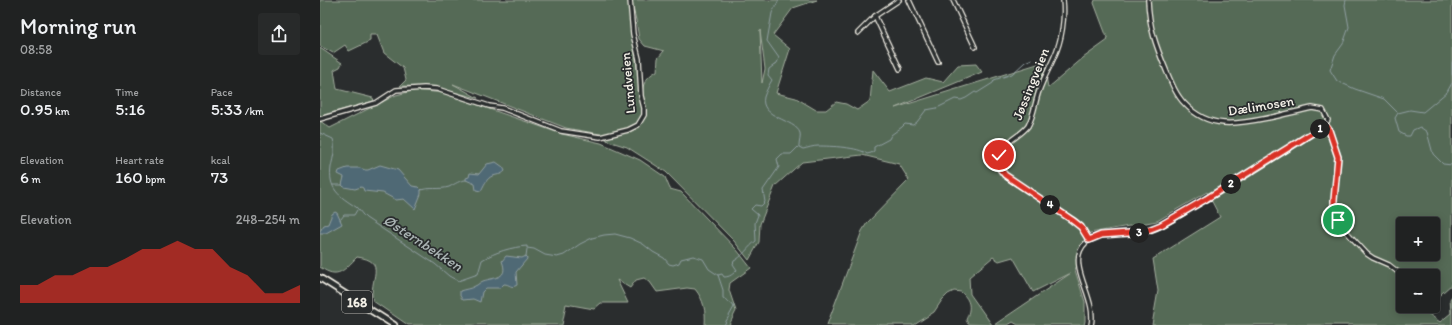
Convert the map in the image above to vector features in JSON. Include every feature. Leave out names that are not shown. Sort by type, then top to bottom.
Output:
[{"type":"main road","name":"168","points":[[320,278],[394,325]]},
{"type":"street","name":"Lundveien","points":[[320,119],[376,103],[396,90],[437,89],[489,106],[502,108],[561,131],[602,137],[634,127],[641,122],[644,115],[644,108],[641,96],[639,60],[633,34],[630,0]]},
{"type":"street","points":[[858,33],[875,16],[899,0]]},
{"type":"street","points":[[909,0],[938,62]]},
{"type":"street","points":[[953,0],[975,47]]},
{"type":"street","name":"Jøssingveien","points":[[1063,0],[1063,20],[1057,49],[1039,90],[1030,121],[1025,129],[1009,142],[1001,151],[998,157],[998,163],[1001,171],[1008,178],[1076,222],[1089,240]]},
{"type":"street","name":"Dælimosen","points":[[1148,0],[1148,15],[1154,40],[1168,75],[1185,104],[1200,116],[1210,120],[1233,124],[1318,108],[1326,113],[1328,120],[1326,125]]},
{"type":"street","points":[[875,16],[900,69]]},
{"type":"street","points":[[1091,325],[1092,311],[1078,261],[1082,248],[1089,240],[1101,235],[1143,232],[1161,225],[1213,195],[1326,125],[1338,157],[1334,200],[1334,210],[1338,220],[1344,229],[1367,254],[1389,264],[1396,270]]},
{"type":"green space","points":[[320,0],[630,0],[630,14],[643,115],[642,90],[647,79],[657,71],[658,58],[664,51],[645,46],[639,39],[631,0],[817,0],[793,8],[773,35],[790,49],[776,93],[796,98],[816,110],[826,110],[836,102],[846,104],[857,110],[870,101],[873,70],[890,92],[926,78],[943,82],[958,65],[976,64],[982,72],[895,108],[1044,62],[1048,88],[1083,58],[1108,40],[1094,3],[1095,0],[1452,0],[1452,284],[1440,295],[1440,269],[1396,269],[1396,313],[1427,313],[1440,322],[1451,313],[1450,299],[1452,296],[1452,325],[1152,325],[1158,291],[1153,259],[1220,217],[1207,192],[1157,221],[1090,233],[1075,270],[1085,302],[1084,325],[1018,325],[1013,322],[1008,325],[994,325],[1071,273],[1033,292],[1013,257],[999,261],[993,257],[969,277],[970,294],[992,325],[968,324],[966,320],[969,312],[967,298],[961,292],[954,291],[942,300],[934,312],[914,325],[827,325],[862,231],[867,223],[909,180],[899,164],[862,155],[802,162],[775,186],[760,224],[759,242],[749,260],[734,241],[666,172],[627,147],[608,141],[600,134],[566,128],[453,84],[478,98],[433,87],[400,86],[406,80],[403,68],[384,53],[377,35],[370,35],[370,41],[349,51],[345,45],[333,53],[320,46]],"holes":[[[760,30],[765,69],[762,83]]]},
{"type":"green space","points":[[320,48],[342,63],[340,67],[334,70],[337,89],[373,98],[374,101],[320,116]]},
{"type":"green space","points":[[416,90],[443,93],[562,134],[601,143],[640,160],[665,177],[670,189],[681,192],[737,250],[751,268],[730,283],[729,290],[736,311],[729,325],[705,325],[704,306],[695,289],[687,288],[657,292],[650,282],[644,278],[636,280],[630,288],[617,280],[628,303],[601,303],[594,309],[566,304],[562,325],[408,325],[373,301],[372,293],[375,267],[372,262],[367,259],[357,257],[344,269],[336,273],[326,271],[320,267],[320,121],[330,128],[396,95]]},
{"type":"water","points":[[496,162],[503,167],[505,171],[489,178],[481,191],[476,190],[475,184],[466,180],[470,173],[479,174],[487,164]]},
{"type":"water","points":[[380,165],[398,170],[412,186],[418,187],[421,190],[421,194],[415,209],[404,199],[396,200],[383,193],[364,191],[361,187],[355,189],[344,187],[342,185],[344,177],[338,174],[339,171],[347,168],[360,168],[368,170]]},
{"type":"water","points":[[335,212],[337,213],[342,224],[326,233],[320,233],[324,225],[328,224],[332,214]]},
{"type":"water","points":[[506,256],[522,258],[526,256],[527,259],[516,272],[517,285],[512,286],[504,284],[500,288],[486,288],[482,292],[480,302],[473,299],[463,300],[460,296],[460,291],[472,288],[482,281],[496,278],[502,274],[504,267],[502,261]]},
{"type":"waterway","points":[[779,0],[772,13],[767,41],[779,58],[777,63],[769,69],[768,75],[772,80],[764,97],[764,104],[767,110],[772,114],[797,128],[800,133],[799,146]]},
{"type":"waterway","points":[[1346,0],[1345,5],[1349,27],[1343,44],[1335,55],[1330,70],[1337,81],[1384,99],[1397,112]]},
{"type":"waterway","points":[[799,147],[803,149],[816,146],[851,148],[867,154],[871,153],[874,151],[874,147],[889,139],[891,135],[905,124],[913,125],[917,122],[926,110],[937,108],[955,99],[961,100],[975,92],[977,93],[993,83],[994,80],[1012,74],[1025,62],[1032,59]]},
{"type":"waterway","name":"Østernbekken","points":[[1452,62],[1452,75]]},
{"type":"waterway","name":"Østernbekken","points":[[1452,83],[1447,92],[1423,112],[1410,110],[1398,113],[1395,118],[1399,132],[1406,136],[1410,136],[1413,130],[1420,127],[1427,132],[1433,154],[1443,164],[1452,165]]},
{"type":"waterway","name":"Østernbekken","points":[[320,133],[333,139],[334,150],[331,167],[331,181],[336,191],[357,208],[366,218],[458,281],[478,274],[482,260],[504,250],[527,246],[527,248],[534,249],[545,255],[557,257],[564,255],[592,238],[615,234],[630,238],[643,244],[664,258],[669,264],[673,265],[679,263],[681,259],[693,256],[703,259],[709,269],[718,275],[723,290],[723,298],[734,307],[724,325]]},
{"type":"waterway","points":[[718,275],[722,274],[726,277],[734,273],[737,270],[733,264],[734,261],[756,241],[755,223],[758,215],[751,209],[755,205],[761,206],[765,202],[763,190],[779,167],[777,159],[782,154],[791,154],[798,147]]},
{"type":"waterway","points":[[421,190],[445,188],[460,181],[466,180]]},
{"type":"waterway","points":[[333,185],[342,185]]},
{"type":"waterway","points":[[341,219],[344,215],[354,215],[357,210]]},
{"type":"waterway","points":[[526,256],[527,249]]},
{"type":"route","points":[[999,155],[998,166],[1005,175],[1069,217],[1081,227],[1089,240],[1101,235],[1143,232],[1161,225],[1206,199],[1325,125],[1329,130],[1336,147],[1338,157],[1334,210],[1338,220]]}]
